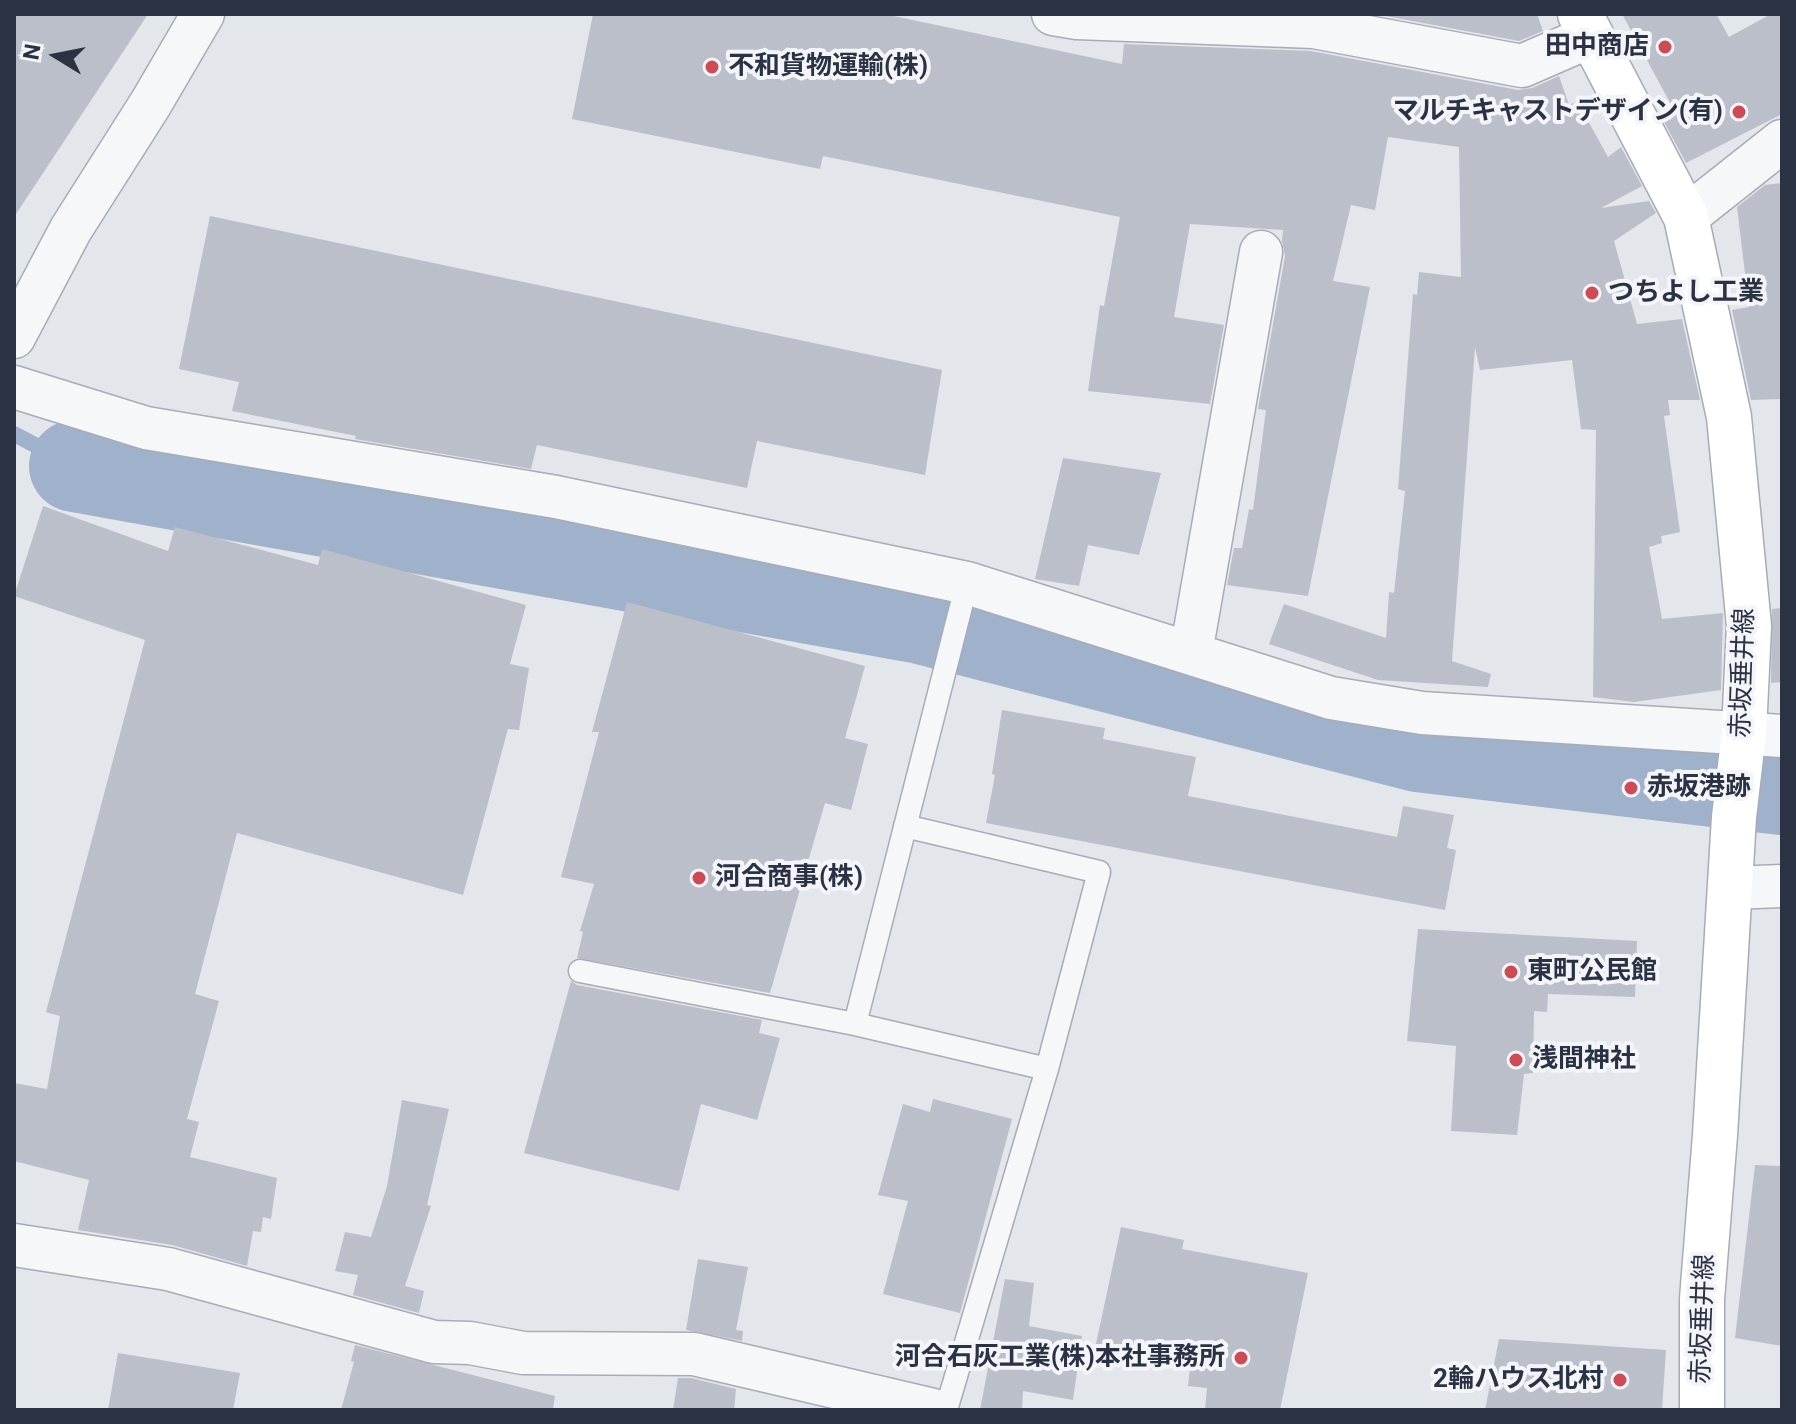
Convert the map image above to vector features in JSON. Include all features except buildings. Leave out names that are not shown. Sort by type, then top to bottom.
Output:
[{"type":"main road","name":"赤坂垂井線","points":[[1586,25],[1686,217],[1729,417],[1749,626],[1756,743],[1734,817],[1702,1299],[1702,1410]]},
{"type":"street","points":[[14,337],[71,229],[203,14]]},
{"type":"street","points":[[1053,14],[1314,27],[1522,66],[1586,25]]},
{"type":"street","points":[[1686,217],[1782,141]]},
{"type":"street","points":[[1191,653],[1261,252]]},
{"type":"street","points":[[14,387],[146,428],[556,497],[1191,653],[1331,698],[1422,713],[1756,743]]},
{"type":"street","points":[[1730,888],[1782,886]]},
{"type":"street","points":[[14,1245],[168,1269],[434,1342],[470,1343],[523,1353],[694,1354],[933,1410]]},
{"type":"lane","points":[[855,1024],[964,597]]},
{"type":"lane","points":[[905,826],[1099,872],[1047,1069],[946,1410]]},
{"type":"lane","points":[[580,971],[855,1024],[1047,1069]]},
{"type":"waterway","points":[[14,434],[75,466]]},
{"type":"waterway","points":[[75,466],[921,618],[1418,746],[1782,789]]},
{"type":"place","name":"田中商店","points":[[1665,47]]},
{"type":"place","name":"不和貨物運輸(株)","points":[[712,67]]},
{"type":"place","name":"マルチキャストデザイン(有)","points":[[1739,112]]},
{"type":"place","name":"つちよし工業","points":[[1592,293]]},
{"type":"place","name":"赤坂港跡","points":[[1631,788]]},
{"type":"place","name":"河合商事(株)","points":[[699,878]]},
{"type":"place","name":"東町公民館","points":[[1511,972]]},
{"type":"place","name":"浅間神社","points":[[1516,1060]]},
{"type":"place","name":"河合石灰工業(株)本社事務所","points":[[1241,1358]]},
{"type":"place","name":"2輪ハウス北村","points":[[1620,1380]]}]
